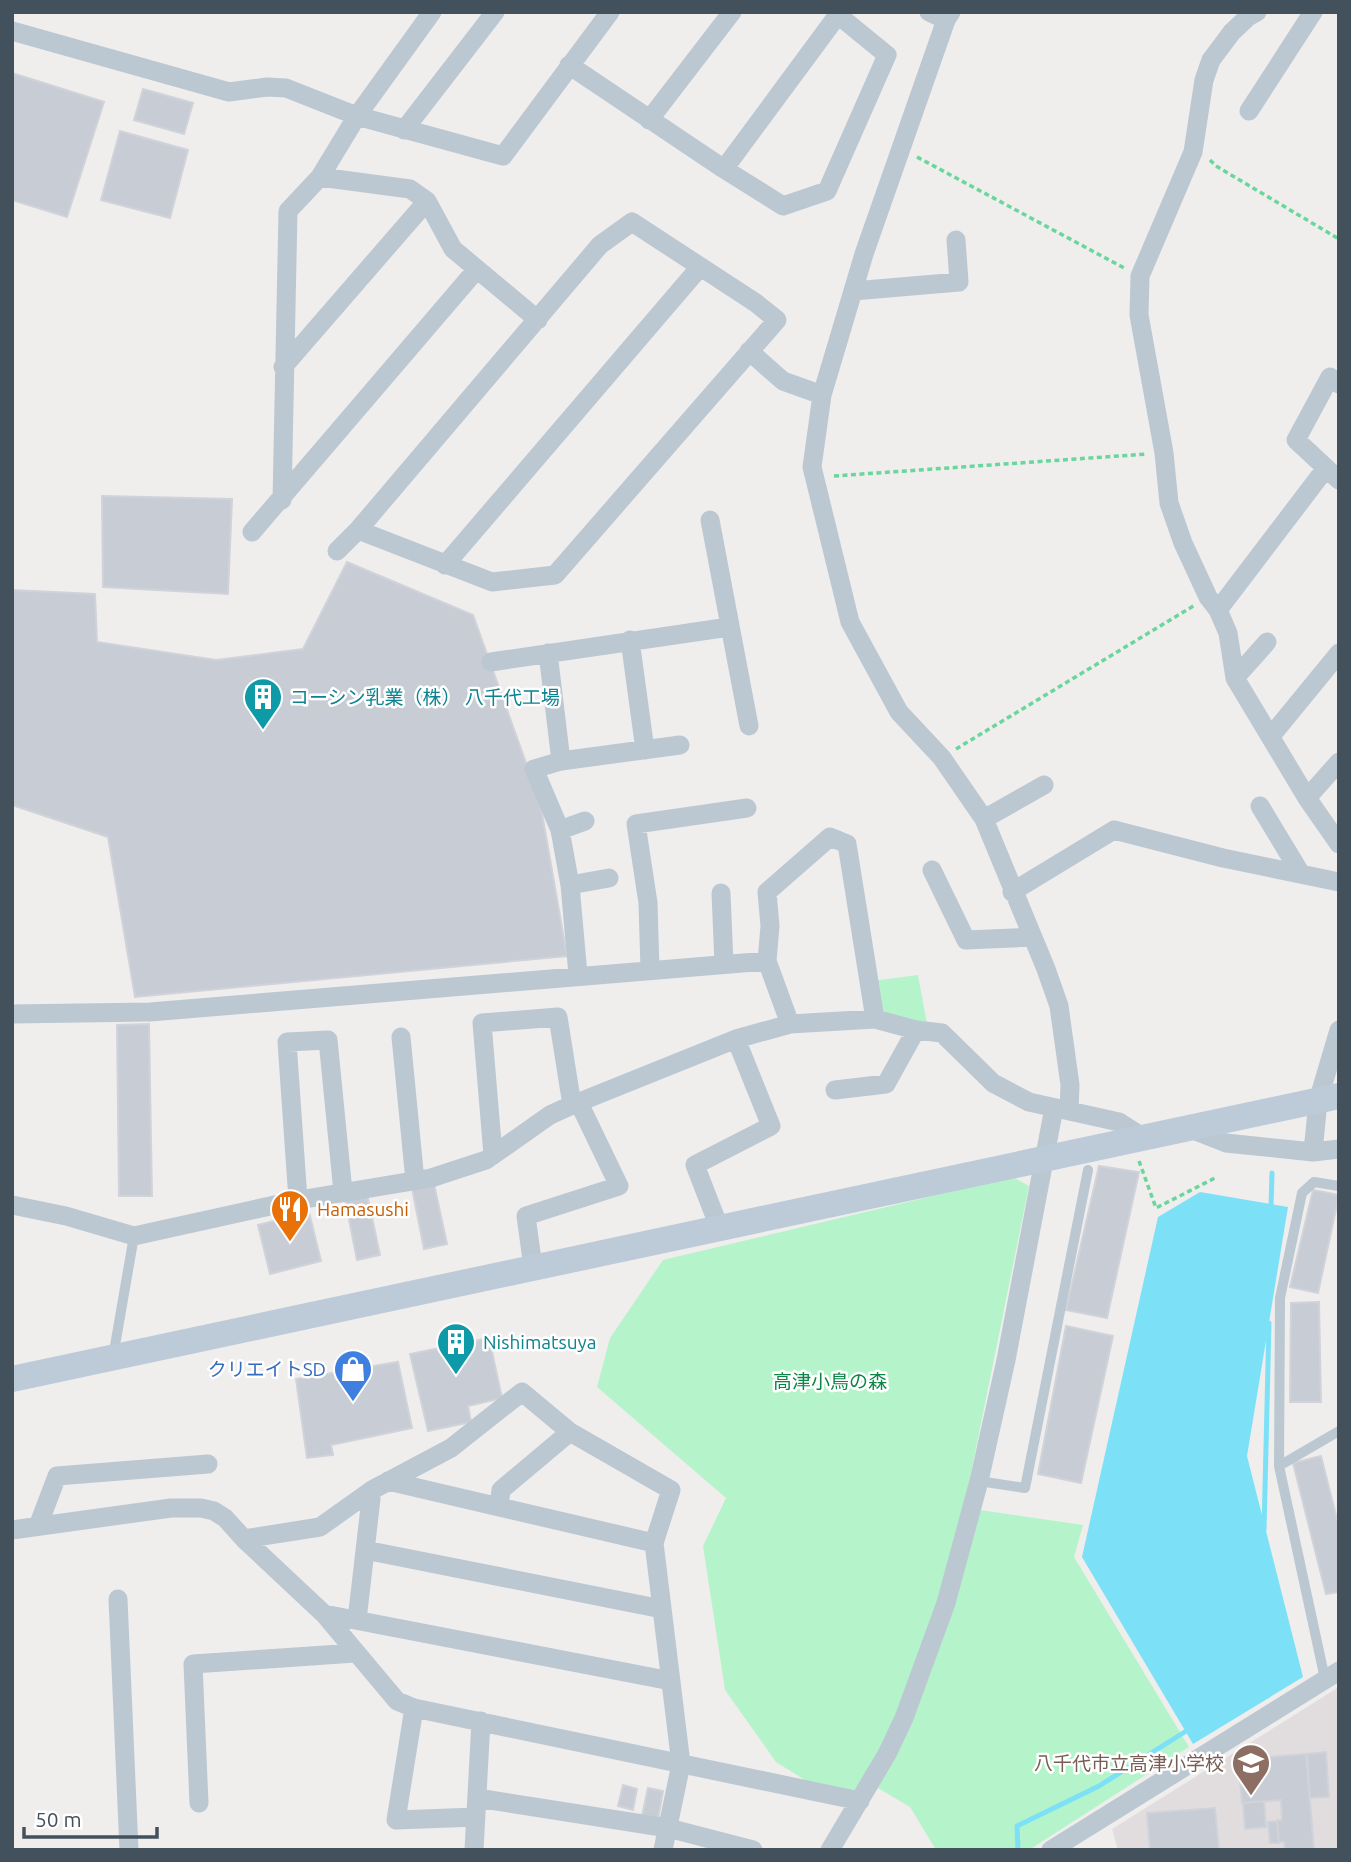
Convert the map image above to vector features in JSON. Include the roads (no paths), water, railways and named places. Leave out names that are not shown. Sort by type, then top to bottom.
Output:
[{"type":"street","points":[[282,500],[288,211],[320,177],[357,116],[432,12]]},
{"type":"street","points":[[404,130],[495,12]]},
{"type":"street","points":[[12,31],[229,92],[267,87],[286,88],[357,116],[503,156],[610,12]]},
{"type":"street","points":[[649,120],[732,12]]},
{"type":"street","points":[[1249,111],[1313,12]]},
{"type":"street","points":[[569,65],[649,120],[724,169],[783,206],[827,191],[887,55],[839,14],[724,169]]},
{"type":"street","points":[[1248,14],[1211,60],[1204,80],[1193,152],[1140,276],[1139,315],[1164,453],[1168,503],[1183,543],[1228,633],[1235,678],[1307,798],[1339,844]]},
{"type":"street","points":[[830,1850],[860,1801],[904,1718],[946,1603],[979,1481],[1046,1158],[1070,1085],[1059,1006],[984,818],[942,758],[899,712],[850,622],[812,467],[822,395],[942,15]]},
{"type":"street","points":[[320,177],[410,189],[427,201],[453,249],[538,320]]},
{"type":"street","points":[[284,367],[427,201]]},
{"type":"street","points":[[337,551],[358,530],[600,245],[632,222],[756,303],[777,320],[555,575],[492,582],[358,530]]},
{"type":"street","points":[[853,291],[959,282],[956,240]]},
{"type":"street","points":[[445,565],[700,267]]},
{"type":"street","points":[[252,532],[477,269]]},
{"type":"street","points":[[750,351],[783,381],[822,395]]},
{"type":"street","points":[[1213,604],[1333,474],[1296,440],[1330,377],[1339,384]]},
{"type":"street","points":[[710,520],[749,726]]},
{"type":"street","points":[[491,662],[729,627]]},
{"type":"street","points":[[630,640],[646,750]]},
{"type":"street","points":[[1235,678],[1268,642]]},
{"type":"street","points":[[548,653],[561,761]]},
{"type":"street","points":[[1271,736],[1339,653]]},
{"type":"street","points":[[578,975],[570,885],[560,830],[534,769],[561,761],[680,745]]},
{"type":"street","points":[[1307,798],[1339,762]]},
{"type":"street","points":[[984,818],[1044,785]]},
{"type":"street","points":[[1260,806],[1301,874]]},
{"type":"street","points":[[650,970],[648,903],[636,824],[747,808]]},
{"type":"street","points":[[560,830],[585,821]]},
{"type":"street","points":[[1012,892],[1114,830],[1223,859],[1339,882]]},
{"type":"street","points":[[790,1024],[767,961],[770,926],[767,892],[831,837],[846,844],[875,1019]]},
{"type":"street","points":[[932,870],[966,940],[1032,937]]},
{"type":"street","points":[[570,885],[609,878]]},
{"type":"street","points":[[721,893],[724,964]]},
{"type":"street","points":[[12,1014],[150,1012],[767,961]]},
{"type":"street","points":[[494,1155],[482,1023],[558,1017],[575,1104],[619,1186],[526,1216],[533,1267]]},
{"type":"street","points":[[12,1205],[66,1216],[134,1236],[298,1200],[431,1178],[486,1160],[550,1115],[736,1039],[790,1024],[875,1019],[916,1030],[942,1033],[993,1083],[1029,1102],[1119,1122],[1141,1149]]},
{"type":"street","points":[[835,1090],[886,1084],[916,1030]]},
{"type":"street","points":[[1313,1152],[1328,1098],[1339,1030]]},
{"type":"street","points":[[401,1037],[415,1181]]},
{"type":"street","points":[[719,1227],[695,1165],[771,1126],[736,1039]]},
{"type":"street","points":[[298,1200],[287,1042],[328,1040],[343,1192]]},
{"type":"street","points":[[12,1379],[113,1360],[1046,1158],[1141,1149],[1188,1128],[1328,1098]]},
{"type":"street","points":[[1188,1128],[1226,1143],[1313,1152],[1339,1149]]},
{"type":"street","points":[[244,1539],[320,1527],[380,1486],[451,1448],[522,1392],[570,1432],[671,1490],[654,1543],[681,1763],[663,1850]]},
{"type":"street","points":[[499,1507],[501,1490],[570,1432]]},
{"type":"street","points":[[38,1526],[57,1476],[208,1464]]},
{"type":"street","points":[[380,1486],[499,1507],[654,1543]]},
{"type":"street","points":[[357,1620],[365,1550],[380,1486]]},
{"type":"street","points":[[12,1530],[171,1508],[214,1511],[225,1518],[324,1614],[397,1702],[414,1709],[860,1801]]},
{"type":"street","points":[[365,1550],[662,1609]]},
{"type":"street","points":[[118,1599],[129,1850]]},
{"type":"street","points":[[324,1614],[671,1681]]},
{"type":"street","points":[[199,1803],[193,1664],[355,1653]]},
{"type":"street","points":[[1051,1850],[1332,1675]]},
{"type":"street","points":[[414,1709],[396,1820],[477,1808],[668,1828],[753,1850]]},
{"type":"street","points":[[474,1850],[481,1721]]},
{"type":"lane","points":[[979,1481],[1025,1488],[1088,1170]]},
{"type":"lane","points":[[1332,1675],[1279,1466],[1280,1298],[1302,1193],[1314,1182],[1339,1186]]},
{"type":"lane","points":[[113,1360],[134,1236]]},
{"type":"lane","points":[[1279,1466],[1339,1430]]},
{"type":"water","points":[[1200,1192],[1288,1207],[1247,1456],[1303,1677],[1193,1744],[1082,1557],[1158,1217]]},
{"type":"waterway","points":[[1271,1208],[1272,1173]]},
{"type":"waterway","points":[[1264,1530],[1269,1323]]},
{"type":"waterway","points":[[1018,1850],[1017,1826],[1099,1786],[1191,1728]]},
{"type":"place","name":"コーシン乳業（株） 八千代工場","points":[[263,731]]},
{"type":"place","name":"Hamasushi","points":[[290,1243]]},
{"type":"place","name":"Nishimatsuya","points":[[456,1376]]},
{"type":"place","name":"クリエイトSD","points":[[353,1403]]},
{"type":"place","name":"八千代市立高津小学校","points":[[1251,1797]]},
{"type":"park label","name":"高津小鳥の森","points":[[830,1381]]}]
